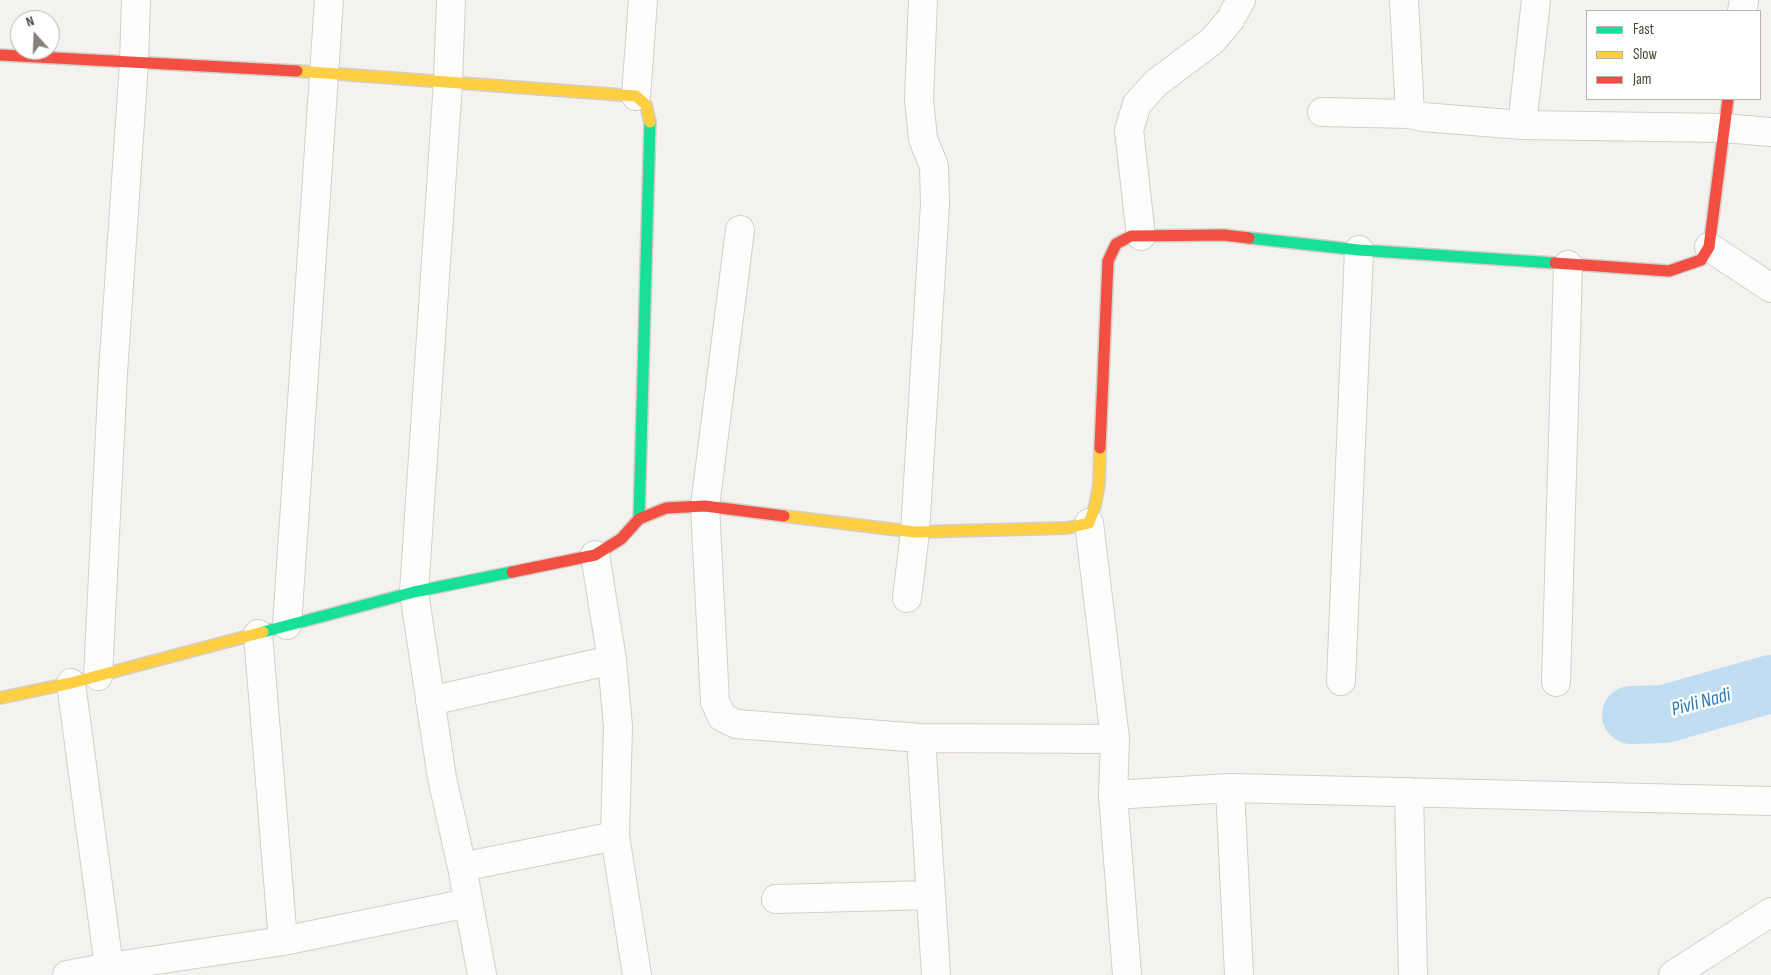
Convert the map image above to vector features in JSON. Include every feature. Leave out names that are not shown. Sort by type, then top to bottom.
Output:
[{"type":"street","points":[[98,676],[113,373],[134,63],[136,0]]},
{"type":"street","points":[[287,625],[329,0]]},
{"type":"street","points":[[451,0],[448,82],[414,592],[442,778],[462,867],[482,975]]},
{"type":"street","points":[[636,96],[643,0]]},
{"type":"street","points":[[907,598],[915,532],[935,204],[934,166],[923,139],[918,98],[923,0]]},
{"type":"street","points":[[1141,236],[1128,130],[1137,104],[1156,83],[1212,42],[1230,20],[1241,0]]},
{"type":"street","points":[[1404,0],[1410,114]]},
{"type":"street","points":[[1522,125],[1536,0]]},
{"type":"street","points":[[0,55],[324,72],[636,96],[646,105],[650,123],[639,519]]},
{"type":"street","points":[[1127,975],[1113,795],[1115,739],[1089,523],[1095,506],[1099,484],[1108,261],[1116,244],[1131,236],[1224,236],[1359,250],[1669,271],[1701,260],[1709,247],[1728,100]]},
{"type":"street","points":[[1322,112],[1410,114],[1423,117],[1522,125],[1724,128],[1771,132]]},
{"type":"street","points":[[740,230],[705,506],[715,702],[722,717],[736,724],[921,738],[1115,739]]},
{"type":"street","points":[[1709,247],[1771,288]]},
{"type":"street","points":[[1341,681],[1359,250]]},
{"type":"street","points":[[1556,682],[1568,265]]},
{"type":"street","points":[[0,698],[72,683],[414,592],[595,555],[621,539],[639,519],[666,508],[705,506],[915,532],[1067,528],[1089,523]]},
{"type":"street","points":[[595,555],[612,660],[618,726],[615,836],[637,975]]},
{"type":"street","points":[[258,634],[283,941]]},
{"type":"street","points":[[430,701],[612,660]]},
{"type":"street","points":[[72,683],[109,967]]},
{"type":"street","points":[[921,738],[936,975]]},
{"type":"street","points":[[1113,795],[1230,788],[1771,801]]},
{"type":"street","points":[[1230,788],[1238,975]]},
{"type":"street","points":[[1409,792],[1413,975]]},
{"type":"street","points":[[462,867],[615,836]]},
{"type":"street","points":[[776,899],[931,895]]},
{"type":"street","points":[[67,975],[283,941],[468,903]]},
{"type":"street","points":[[1673,975],[1771,912]]},
{"type":"waterway","name":"Pivli Nadi","points":[[1631,715],[1664,714],[1771,684]]},
{"type":"traffic: fast","points":[[639,519],[650,122]]},
{"type":"traffic: fast","points":[[1249,238],[1359,250],[1555,263]]},
{"type":"traffic: fast","points":[[263,632],[414,592],[512,572]]},
{"type":"traffic: slow","points":[[297,71],[636,96],[646,105],[650,122]]},
{"type":"traffic: slow","points":[[784,516],[915,532],[1067,528],[1089,523],[1095,506],[1099,484],[1100,448]]},
{"type":"traffic: slow","points":[[0,698],[71,683],[263,632]]},
{"type":"traffic: jam","points":[[0,55],[297,71]]},
{"type":"traffic: jam","points":[[1555,263],[1669,271],[1701,260],[1709,247],[1728,100]]},
{"type":"traffic: jam","points":[[1100,448],[1108,261],[1116,244],[1131,236],[1224,235],[1249,238]]},
{"type":"traffic: jam","points":[[512,572],[595,555],[621,539],[639,519],[666,508],[705,506],[784,516]]}]
